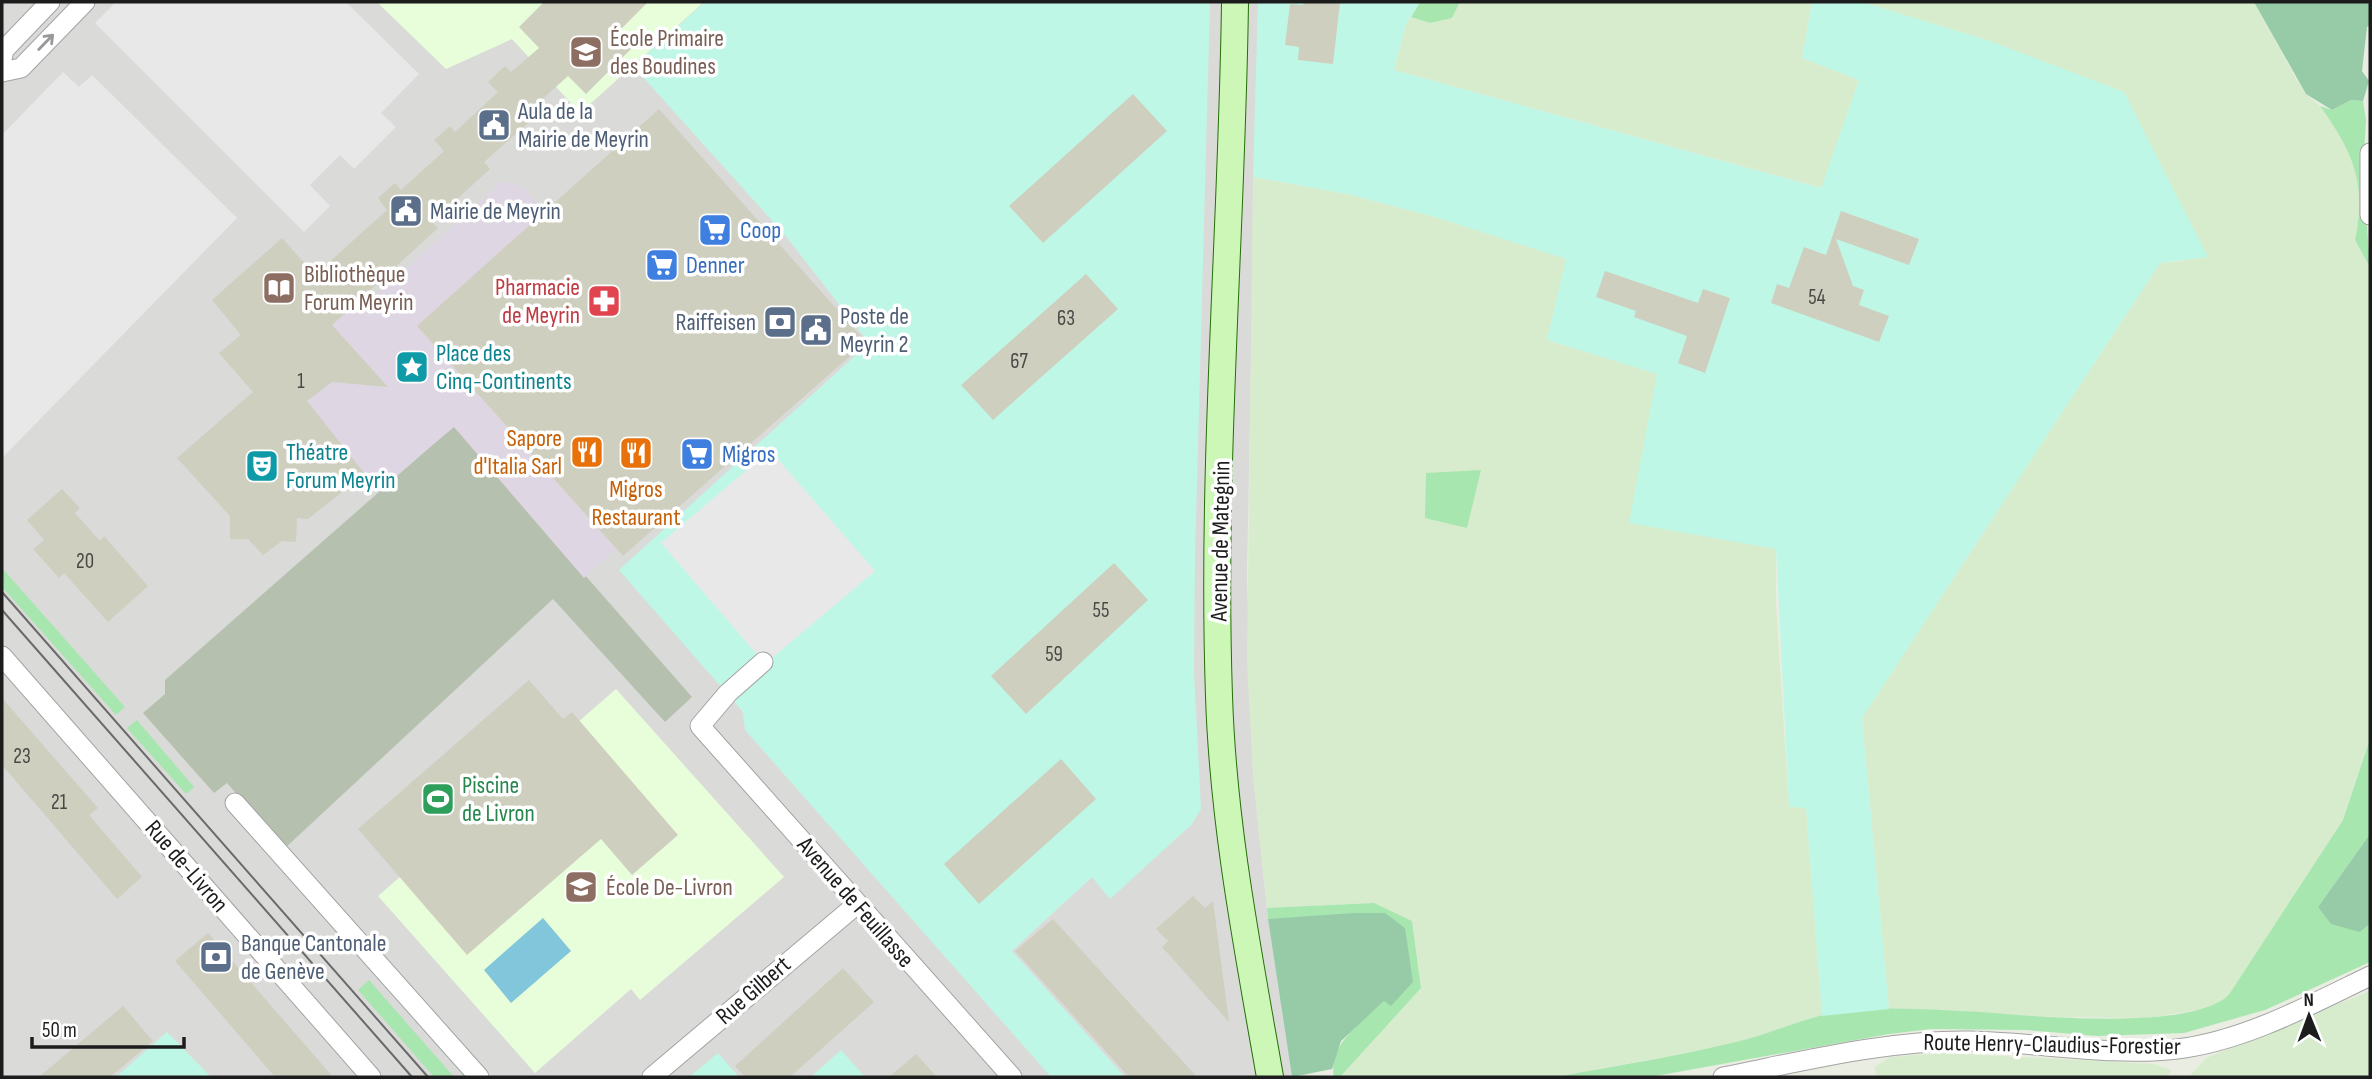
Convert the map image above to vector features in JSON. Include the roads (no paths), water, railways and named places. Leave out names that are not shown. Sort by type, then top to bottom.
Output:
[{"type":"main road","name":"Avenue de Mategnin","points":[[1235,2],[1217,593],[1219,698],[1238,890],[1270,1077]]},
{"type":"street","points":[[2,59],[11,43],[50,2]]},
{"type":"street","points":[[2,72],[22,68],[85,2]]},
{"type":"street","points":[[2370,153],[2370,215]]},
{"type":"street","name":"Rue de-Livron","points":[[2,656],[371,1077]]},
{"type":"street","name":"Avenue de Feuillasse","points":[[763,662],[728,693],[700,726],[856,905],[1012,1077]]},
{"type":"street","points":[[235,803],[479,1077]]},
{"type":"street","name":"Rue Gilbert","points":[[652,1077],[856,905]]},
{"type":"street","name":"Route Henry-Claudius-Forestier","points":[[1723,1077],[1860,1050],[1915,1043],[1969,1041],[2133,1050],[2178,1049],[2279,1018],[2370,976]]},
{"type":"tram line","points":[[2,592],[428,1077]]},
{"type":"tram line","points":[[2,610],[412,1077]]},
{"type":"place","name":"École Primaire des Boudines","points":[[586,52]]},
{"type":"place","name":"Aula de la Mairie de Meyrin","points":[[494,125]]},
{"type":"place","name":"Mairie de Meyrin","points":[[406,211]]},
{"type":"place","name":"Coop","points":[[715,230]]},
{"type":"place","name":"Denner","points":[[662,265]]},
{"type":"place","name":"Bibliothèque Forum Meyrin","points":[[279,288]]},
{"type":"place","name":"Pharmacie de Meyrin","points":[[604,301]]},
{"type":"place","name":"Raiffeisen","points":[[780,322]]},
{"type":"place","name":"Poste de Meyrin 2","points":[[816,330]]},
{"type":"place","name":"Place des Cinq-Continents","points":[[412,367]]},
{"type":"place","name":"Sapore d'Italia Sarl","points":[[587,452]]},
{"type":"place","name":"Migros Restaurant","points":[[636,453]]},
{"type":"place","name":"Migros","points":[[697,454]]},
{"type":"place","name":"Théatre Forum Meyrin","points":[[262,466]]},
{"type":"place","name":"Piscine de Livron","points":[[438,799]]},
{"type":"place","name":"École De-Livron","points":[[581,887]]},
{"type":"place","name":"Banque Cantonale de Genève","points":[[216,957]]}]
